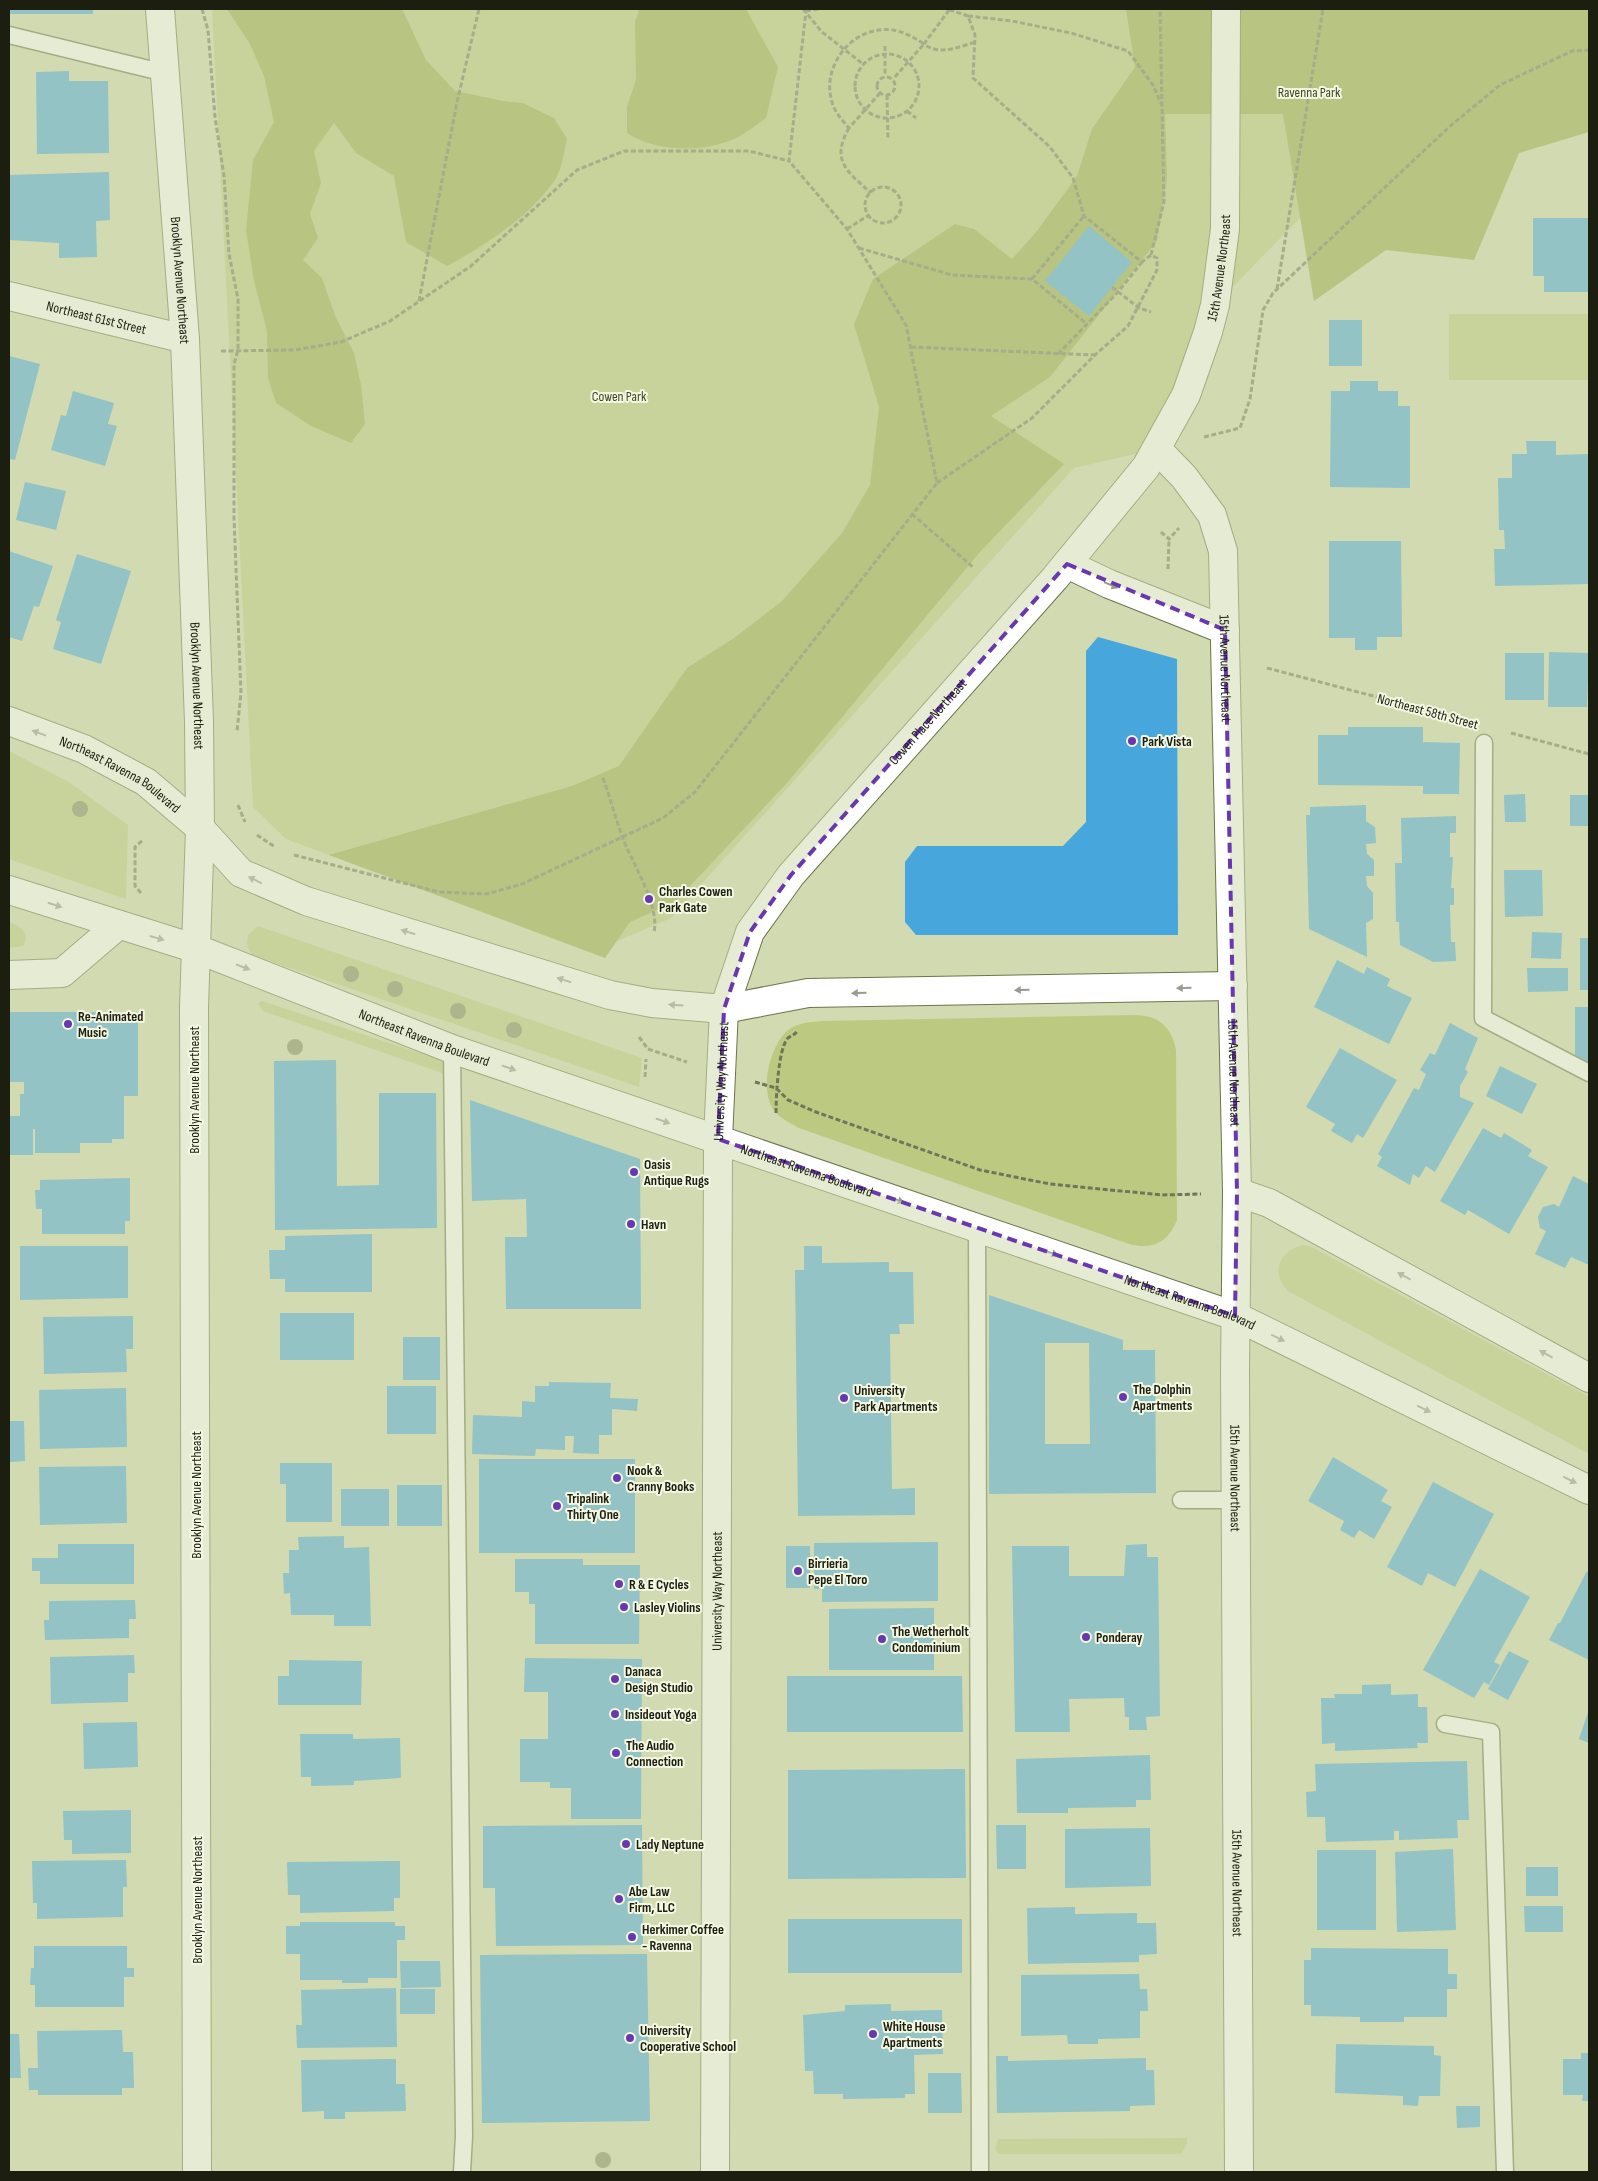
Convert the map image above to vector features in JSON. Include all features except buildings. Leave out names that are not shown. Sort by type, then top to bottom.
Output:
[{"type":"main road","name":"Brooklyn Avenue Northeast","points":[[160,9],[185,339],[199,722],[200,828],[194,1070],[197,2172]]},
{"type":"main road","name":"15th Avenue Northeast","points":[[1226,9],[1224,229],[1215,305],[1208,332],[1186,395],[1157,449],[1184,477],[1212,515],[1223,551],[1237,1192],[1234,1316],[1239,2172]]},
{"type":"main road","name":"Northeast 61st Street","points":[[9,296],[185,339]]},
{"type":"main road","name":"Cowen Place Northeast","points":[[724,1009],[750,932],[791,875],[1067,564],[1146,467],[1157,449]]},
{"type":"main road","points":[[1067,564],[1109,584],[1225,630]]},
{"type":"main road","name":"Northeast Ravenna Boulevard","points":[[9,722],[84,749],[146,782],[200,828],[241,873],[306,901],[610,994],[652,1003],[724,1009],[808,993],[1233,986]]},
{"type":"main road","name":"Northeast Ravenna Boulevard","points":[[9,890],[117,926],[197,949],[452,1049],[1234,1316],[1589,1490]]},
{"type":"main road","points":[[9,975],[62,973],[117,926]]},
{"type":"main road","name":"University Way Northeast","points":[[715,2172],[718,1139],[724,1009]]},
{"type":"main road","points":[[1237,1192],[1269,1203],[1589,1378]]},
{"type":"lane","points":[[9,35],[164,73]]},
{"type":"lane","points":[[1484,743],[1483,1018],[1589,1073]]},
{"type":"lane","points":[[452,1049],[464,2136],[462,2172]]},
{"type":"lane","points":[[977,1227],[980,2172]]},
{"type":"lane","points":[[1181,1500],[1236,1500]]},
{"type":"lane","points":[[1445,1724],[1492,1732],[1504,2172]]},
{"type":"path","points":[[202,9],[208,30],[215,117],[224,176],[229,254],[238,299],[238,350],[234,364],[233,462],[241,693],[237,734]]},
{"type":"path","points":[[419,302],[458,102],[479,9]]},
{"type":"path","points":[[806,10],[819,9]]},
{"type":"path","points":[[893,79],[924,44],[948,9],[968,16],[1012,21],[1071,32],[1128,52],[1153,85],[1162,107]]},
{"type":"path","points":[[1057,354],[1118,292],[1142,262],[1151,256],[1164,202],[1160,9]]},
{"type":"path","points":[[1277,289],[1323,9]]},
{"type":"path","points":[[789,161],[806,10]]},
{"type":"path","points":[[806,10],[822,32],[863,64]]},
{"type":"path","points":[[968,16],[975,35],[973,78],[1050,147],[1073,178],[1084,216],[1142,262]]},
{"type":"path","points":[[848,128],[838,114],[831,99],[830,81],[834,64],[843,50],[857,38],[874,30],[891,30],[909,34],[935,50],[946,50],[975,42]]},
{"type":"path","points":[[885,46],[886,76]]},
{"type":"path","points":[[1157,449],[1240,428],[1250,399],[1263,310],[1277,289],[1449,127],[1500,85],[1572,52],[1589,50]]},
{"type":"path","points":[[886,54],[897,56],[908,62],[918,76],[919,93],[907,111],[897,118],[880,118],[864,110],[857,100],[854,88],[856,75],[863,64],[873,57],[886,54]]},
{"type":"path","points":[[886,76],[893,79],[896,85],[893,92],[887,95],[880,93],[877,87],[879,80],[886,76]]},
{"type":"path","points":[[871,193],[844,165],[840,150],[848,128],[880,93]]},
{"type":"path","points":[[887,95],[888,140]]},
{"type":"path","points":[[907,111],[916,118]]},
{"type":"path","points":[[214,351],[295,350],[341,342],[390,321],[471,266],[577,170],[624,152],[749,152],[789,161],[847,229],[906,325],[937,483]]},
{"type":"path","points":[[878,188],[887,188],[896,192],[901,200],[901,210],[896,219],[886,223],[876,222],[869,215],[865,208],[866,199],[871,193],[878,188]]},
{"type":"path","points":[[847,229],[869,215]]},
{"type":"path","points":[[1032,279],[1084,216]]},
{"type":"path","points":[[859,247],[952,275],[1032,279],[1087,324]]},
{"type":"path","points":[[286,852],[311,861],[439,892],[486,894],[522,884],[663,818],[695,792],[937,483],[1032,418],[1128,326],[1139,308],[1156,270],[1157,258],[1151,256]]},
{"type":"path","points":[[1112,287],[1139,308],[1151,312]]},
{"type":"path","points":[[911,347],[1095,356]]},
{"type":"path","points":[[912,514],[974,568]]},
{"type":"path","points":[[1168,576],[1169,539],[1179,528]]},
{"type":"path","points":[[1161,532],[1169,539]]},
{"type":"path","name":"Northeast 58th Street","points":[[1266,668],[1465,721]]},
{"type":"path","points":[[1503,731],[1589,754]]},
{"type":"path","points":[[604,778],[622,837],[649,899],[656,922],[654,933]]},
{"type":"path","points":[[237,801],[238,809],[249,830],[277,849]]},
{"type":"path","points":[[143,840],[135,847],[135,886],[143,895]]},
{"type":"path","points":[[776,1114],[776,1088],[787,1038],[796,1034]]},
{"type":"path","points":[[646,1059],[646,1087]]},
{"type":"path","points":[[766,1085],[776,1088],[788,1100],[816,1112],[980,1170],[1050,1184],[1162,1195],[1190,1195]]},
{"type":"highlighted area","points":[[1067,564],[1225,630],[1237,1192],[1235,1316],[718,1139],[724,1009],[750,932],[791,875]]},
{"type":"green space","name":"Cowen Park","points":[[212,9],[1589,9],[1397,119],[1215,305],[1157,449],[1074,468],[671,918],[613,943],[329,855],[286,839],[253,807]]},
{"type":"green space","points":[[227,9],[402,9],[426,60],[455,91],[503,101],[523,103],[554,118],[567,139],[561,165],[555,180],[533,206],[506,229],[477,249],[447,266],[406,242],[394,176],[356,153],[334,123],[314,151],[321,183],[310,214],[318,238],[303,260],[322,278],[336,318],[354,353],[361,385],[365,424],[351,443],[311,426],[276,403],[268,378],[267,331],[254,281],[246,230],[253,160],[274,122],[264,76],[250,44]]},
{"type":"green space","points":[[638,9],[746,9],[778,67],[766,118],[734,139],[708,147],[665,147],[651,144],[627,133],[627,107],[636,80],[635,21],[639,12]]},
{"type":"green space","name":"Ravenna Park","points":[[1126,9],[1589,9],[1589,132],[1519,153],[1474,260],[1386,250],[1314,301],[1283,114],[1165,114],[1167,178],[1157,241],[1050,377],[991,416],[1064,464],[980,552],[787,783],[675,902],[630,922],[605,958],[329,855],[572,786],[619,766],[687,668],[734,638],[782,601],[842,533],[870,485],[879,407],[854,324],[873,279],[955,224],[974,229],[1012,259],[1037,231],[1077,176],[1092,129],[1135,67]]},
{"type":"green space","points":[[1449,314],[1589,314],[1589,380],[1449,380]]},
{"type":"green space","points":[[9,751],[69,782],[128,825],[126,899],[9,859]]},
{"type":"green space","points":[[9,922],[20,928],[25,934],[23,946],[9,948]]},
{"type":"green space","points":[[258,926],[642,1058],[639,1087],[252,955],[247,945],[248,935]]},
{"type":"green space","points":[[262,1001],[438,1059],[444,1062],[445,1074],[263,1011],[258,1003]]},
{"type":"green space","points":[[1135,1015],[1151,1017],[1163,1024],[1171,1035],[1176,1050],[1177,1220],[1164,1239],[1152,1245],[1137,1246],[1129,1244],[799,1128],[776,1113],[768,1094],[768,1071],[775,1048],[787,1031],[805,1023],[824,1021]]},
{"type":"green space","points":[[1303,1245],[1312,1247],[1589,1397],[1589,1454],[1288,1291],[1279,1277],[1280,1264],[1288,1252]]},
{"type":"green space","points":[[1187,2138],[1187,2144],[1182,2153],[1176,2154],[1000,2154],[995,2150],[998,2139]]},
{"type":"place","name":"Park Vista","points":[[1132,741]]},
{"type":"place","name":"Charles Cowen Park Gate","points":[[649,899]]},
{"type":"place","name":"Re-Animated Music","points":[[68,1024]]},
{"type":"place","name":"Oasis Antique Rugs","points":[[634,1172]]},
{"type":"place","name":"Havn","points":[[631,1224]]},
{"type":"place","name":"The Dolphin Apartments","points":[[1123,1397]]},
{"type":"place","name":"University Park Apartments","points":[[844,1398]]},
{"type":"place","name":"Nook & Cranny Books","points":[[617,1478]]},
{"type":"place","name":"Tripalink Thirty One","points":[[557,1506]]},
{"type":"place","name":"Birrieria Pepe El Toro","points":[[798,1571]]},
{"type":"place","name":"R & E Cycles","points":[[619,1584]]},
{"type":"place","name":"Lasley Violins","points":[[624,1607]]},
{"type":"place","name":"Ponderay","points":[[1086,1637]]},
{"type":"place","name":"The Wetherholt Condominium","points":[[882,1639]]},
{"type":"place","name":"Danaca Design Studio","points":[[615,1679]]},
{"type":"place","name":"Insideout Yoga","points":[[615,1714]]},
{"type":"place","name":"The Audio Connection","points":[[616,1753]]},
{"type":"place","name":"Lady Neptune","points":[[626,1844]]},
{"type":"place","name":"Abe Law Firm, LLC","points":[[619,1899]]},
{"type":"place","name":"Herkimer Coffee - Ravenna","points":[[632,1937]]},
{"type":"place","name":"White House Apartments","points":[[873,2034]]},
{"type":"place","name":"University Cooperative School","points":[[630,2038]]}]
